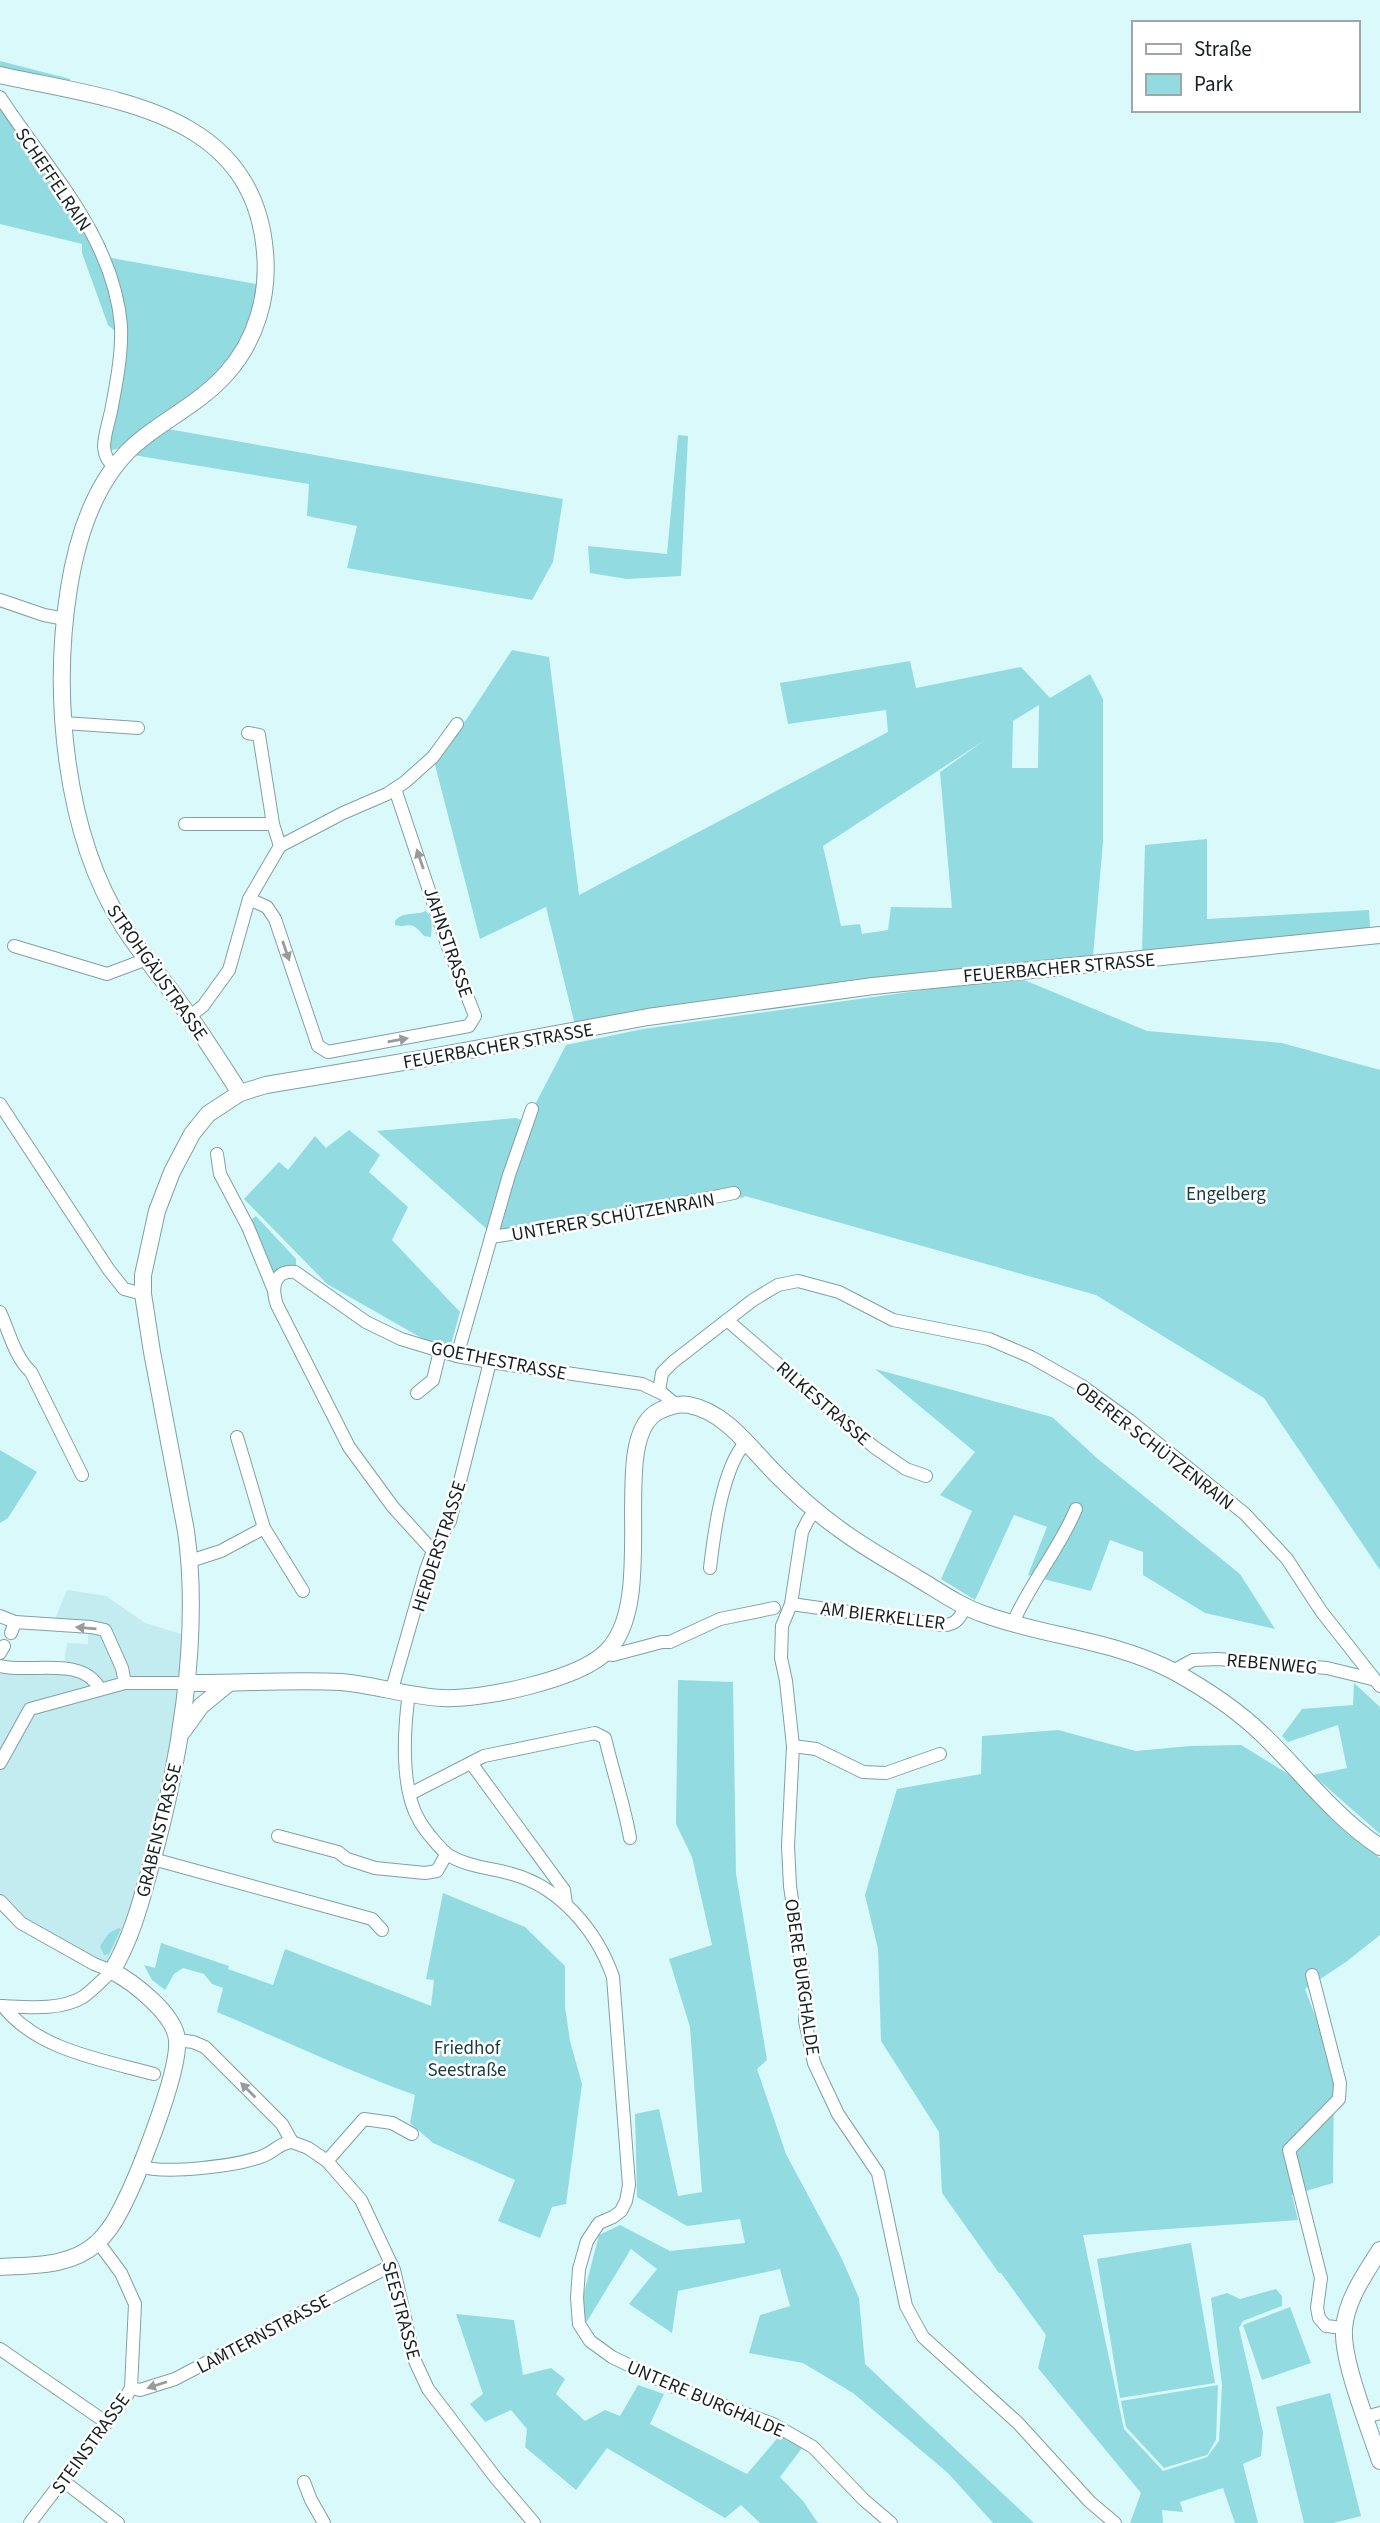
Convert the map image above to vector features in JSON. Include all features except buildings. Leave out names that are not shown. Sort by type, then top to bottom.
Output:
[{"type":"main road","name":"STROHGÄUSTRASSE","points":[[0,75],[130,104],[184,124],[205,138],[234,169],[251,193],[260,222],[266,256],[266,285],[258,321],[244,351],[228,373],[209,391],[144,437],[113,466],[92,506],[81,536],[65,619],[66,753],[76,804],[95,871],[124,927],[190,1016],[240,1093]]},
{"type":"main road","name":"FEUERBACHER STRASSE","points":[[185,1683],[190,1560],[143,1294],[147,1249],[157,1211],[172,1172],[192,1134],[208,1115],[240,1093],[266,1085],[648,1017],[873,986],[1380,935]]},
{"type":"main road","points":[[185,1683],[339,1682],[452,1698],[503,1692],[557,1678],[590,1665],[605,1654],[622,1631],[629,1612],[638,1442],[645,1423],[654,1413],[675,1404],[685,1404],[701,1408],[722,1420],[816,1511],[869,1549],[965,1607],[1013,1623],[1138,1655],[1174,1671],[1224,1702],[1259,1731],[1342,1819],[1380,1847]]},
{"type":"main road","name":"GRABENSTRASSE","points":[[112,1971],[132,1928],[153,1859],[179,1737],[185,1683]]},
{"type":"main road","points":[[179,1737],[201,1706],[229,1683]]},
{"type":"main road","points":[[0,2267],[43,2265],[69,2260],[98,2242],[119,2213],[140,2166],[170,2079],[177,2040],[169,2021],[153,2003],[131,1981],[112,1971]]},
{"type":"main road","points":[[1380,2250],[1355,2292],[1344,2328],[1348,2360],[1373,2415],[1380,2461]]},
{"type":"street","name":"SCHEFFELRAIN","points":[[0,97],[86,221],[106,269],[121,325],[119,366],[104,443],[106,457],[113,466]]},
{"type":"street","points":[[0,600],[65,619]]},
{"type":"street","points":[[64,723],[138,728]]},
{"type":"street","points":[[190,1016],[203,1006],[229,970],[248,899],[280,846],[395,789],[433,757],[457,724]]},
{"type":"street","points":[[248,733],[258,735],[280,846]]},
{"type":"street","name":"JAHNSTRASSE","points":[[248,899],[267,906],[275,919],[318,1046],[328,1052],[469,1026],[475,1016],[448,947],[395,789]]},
{"type":"street","points":[[186,824],[274,824]]},
{"type":"street","points":[[15,946],[107,974],[147,959]]},
{"type":"street","points":[[0,1104],[109,1270],[124,1289],[143,1294]]},
{"type":"street","name":"UNTERER SCHÜTZENRAIN","points":[[457,1356],[518,1147],[533,1109]]},
{"type":"street","points":[[217,1154],[220,1174],[248,1227],[274,1293],[349,1447],[393,1507],[433,1552]]},
{"type":"street","name":"UNTERER SCHÜTZENRAIN","points":[[491,1237],[573,1225],[734,1193]]},
{"type":"street","name":"GOETHESTRASSE","points":[[274,1293],[278,1276],[286,1271],[295,1272],[366,1322],[401,1339],[457,1356],[642,1384],[659,1391],[675,1404]]},
{"type":"street","name":"OBERER SCHÜTZENRAIN","points":[[659,1391],[662,1373],[673,1362],[753,1300],[778,1285],[799,1281],[839,1292],[893,1320],[989,1339],[1031,1357],[1082,1386],[1129,1420],[1245,1514],[1287,1559],[1321,1611],[1376,1683]]},
{"type":"street","points":[[0,1312],[82,1475]]},
{"type":"street","name":"RILKESTRASSE","points":[[727,1320],[874,1447],[906,1469],[926,1476]]},
{"type":"street","points":[[417,1393],[433,1380],[440,1351]]},
{"type":"street","name":"HERDERSTRASSE","points":[[392,1689],[433,1552],[450,1521],[490,1362]]},
{"type":"street","points":[[237,1437],[264,1528],[303,1591]]},
{"type":"street","points":[[710,1568],[714,1530],[726,1486],[738,1452],[745,1443]]},
{"type":"street","points":[[1013,1623],[1028,1591],[1052,1557],[1076,1509]]},
{"type":"street","name":"OBERE BURGHALDE","points":[[816,1511],[802,1532],[791,1604],[782,1626],[780,1658],[786,1681],[793,1746],[788,1846],[790,1886],[806,1996],[805,2021],[814,2063],[838,2114],[878,2173],[906,2306],[923,2337],[1018,2423],[1090,2502],[1115,2523]]},
{"type":"street","points":[[190,1560],[221,1551],[264,1528]]},
{"type":"street","name":"AM BIERKELLER","points":[[791,1604],[951,1625],[958,1620],[965,1607]]},
{"type":"street","points":[[605,1654],[613,1655],[670,1642],[720,1619],[775,1608]]},
{"type":"street","points":[[10,1622],[105,1630],[122,1668],[125,1684]]},
{"type":"street","name":"REBENWEG","points":[[1174,1671],[1193,1660],[1218,1659],[1327,1668],[1376,1683]]},
{"type":"street","points":[[0,1666],[15,1670],[69,1668],[96,1681],[100,1689]]},
{"type":"street","points":[[0,1763],[30,1709],[125,1684],[185,1683]]},
{"type":"street","points":[[278,1836],[338,1852],[347,1859],[375,1868],[437,1871],[446,1855],[417,1818],[406,1777],[409,1693]]},
{"type":"street","points":[[410,1794],[484,1756],[595,1733],[605,1738],[614,1776],[624,1801],[631,1838]]},
{"type":"street","points":[[793,1746],[816,1749],[863,1772],[886,1773],[940,1754]]},
{"type":"street","name":"UNTERE BURGHALDE","points":[[471,1763],[564,1890],[566,1904]]},
{"type":"street","name":"UNTERE BURGHALDE","points":[[446,1855],[464,1863],[514,1874],[538,1884],[566,1904],[596,1941],[606,1957],[613,1978],[629,2185],[621,2211],[599,2223],[587,2241],[579,2269],[579,2324],[590,2341],[612,2357],[674,2387],[773,2424],[813,2447],[864,2500],[891,2523]]},
{"type":"street","points":[[153,1859],[372,1919],[382,1930]]},
{"type":"street","points":[[0,1901],[21,1923],[94,1964],[112,1971],[81,1998],[68,2003],[46,2007],[2,2006]]},
{"type":"street","points":[[1312,1975],[1340,2083],[1339,2099],[1289,2150],[1321,2278],[1317,2308],[1319,2318],[1326,2326],[1344,2328]]},
{"type":"street","points":[[2,2006],[12,2017],[41,2038],[154,2074]]},
{"type":"street","name":"SEESTRASSE","points":[[177,2040],[205,2047],[282,2124],[292,2142],[309,2148],[327,2161],[361,2200],[392,2265],[415,2361],[428,2389],[534,2523]]},
{"type":"street","points":[[327,2161],[364,2119],[392,2123],[412,2134]]},
{"type":"street","points":[[140,2166],[162,2171],[222,2165],[263,2156],[283,2143],[292,2142]]},
{"type":"street","name":"STEINSTRASSE","points":[[30,2523],[131,2388],[135,2304],[121,2273],[98,2242]]},
{"type":"street","name":"LAMTERNSTRASSE","points":[[131,2388],[140,2390],[175,2379],[392,2265]]},
{"type":"street","points":[[0,2349],[107,2423]]},
{"type":"street","points":[[62,2480],[118,2523]]},
{"type":"street","points":[[304,2482],[324,2523]]},
{"type":"shaded area","points":[[67,1590],[106,1596],[145,1623],[188,1636],[181,1749],[130,1950],[95,1971],[0,1904],[0,1669],[63,1670],[67,1643],[88,1644],[88,1631],[53,1624]]},
{"type":"green space","points":[[0,61],[70,79],[70,86],[0,71]]},
{"type":"green space","points":[[0,109],[81,222],[105,271],[112,294],[116,332],[108,325],[82,253],[82,244],[0,224]]},
{"type":"green space","points":[[106,257],[261,285],[249,330],[218,376],[117,449],[111,450],[108,444],[123,357]]},
{"type":"green space","points":[[168,429],[563,499],[553,562],[532,600],[347,568],[357,526],[307,516],[309,484],[133,455]]},
{"type":"green space","points":[[678,435],[688,436],[681,576],[627,579],[590,573],[588,546],[667,554]]},
{"type":"green space","points":[[512,650],[549,657],[579,895],[888,732],[886,710],[788,724],[780,683],[910,661],[916,688],[1021,667],[1050,698],[1090,674],[1103,699],[1103,842],[1093,956],[858,979],[575,1025],[546,907],[480,939],[434,761],[466,720]],"holes":[[[1039,705],[1038,768],[1012,768],[1013,721]],[[985,740],[940,772],[952,908],[891,907],[888,930],[862,934],[860,924],[841,926],[823,846]]]},
{"type":"green space","points":[[1207,839],[1207,919],[1369,910],[1370,928],[1142,951],[1145,845]]},
{"type":"green space","points":[[426,911],[431,919],[431,937],[424,936],[413,926],[395,925],[395,921],[402,916]]},
{"type":"green space","name":"Engelberg","points":[[1017,977],[1147,1031],[1282,1043],[1380,1070],[1380,1570],[1264,1398],[1096,1295],[745,1196],[742,1198],[729,1194],[490,1232],[377,1131],[516,1118],[526,1122],[566,1045],[643,1029]]},
{"type":"green space","points":[[349,1130],[380,1155],[369,1172],[408,1207],[392,1240],[460,1312],[450,1348],[425,1340],[327,1284],[244,1199],[279,1162],[288,1170],[315,1136],[326,1148]]},
{"type":"green space","points":[[256,1216],[296,1259],[296,1265],[269,1274],[249,1221]]},
{"type":"green space","points":[[875,1369],[1052,1417],[1098,1459],[1240,1574],[1275,1629],[1205,1613],[1143,1575],[1143,1552],[1110,1540],[1091,1591],[1028,1575],[1047,1527],[1014,1515],[975,1600],[941,1579],[972,1511],[940,1495],[975,1452]]},
{"type":"green space","points":[[0,1450],[37,1472],[8,1518],[0,1523]]},
{"type":"green space","points":[[678,1680],[733,1682],[736,1874],[767,2060],[757,2069],[786,2154],[841,2257],[859,2298],[865,2364],[1034,2523],[993,2523],[948,2473],[853,2393],[803,2363],[749,2353],[760,2315],[790,2306],[780,2269],[678,2291],[672,2333],[629,2304],[657,2269],[631,2249],[586,2323],[583,2297],[599,2235],[620,2225],[670,2251],[745,2243],[740,2219],[687,2226],[637,2197],[635,2114],[659,2109],[678,2196],[702,2192],[690,2027],[669,1959],[712,1945],[692,1857],[676,1824]]},
{"type":"green space","points":[[1354,1683],[1380,1707],[1380,1834],[1313,1775],[1347,1768],[1338,1725],[1288,1742],[1282,1736],[1302,1709],[1353,1705]]},
{"type":"green space","points":[[1058,1730],[1136,1751],[1241,1745],[1303,1783],[1356,1840],[1380,1858],[1380,1935],[1305,1989],[1334,2065],[1333,2183],[1292,2195],[1298,2220],[1083,2235],[1124,2429],[1163,2471],[1207,2457],[1219,2441],[1222,2385],[1211,2298],[1227,2293],[1240,2299],[1276,2289],[1282,2296],[1282,2306],[1243,2321],[1239,2328],[1263,2432],[1261,2456],[1243,2464],[1258,2523],[1235,2523],[1223,2488],[1180,2502],[1183,2512],[1162,2510],[1163,2523],[1130,2523],[1141,2493],[1038,2368],[1046,2335],[942,2193],[939,2132],[881,2041],[878,1949],[865,1895],[897,1789],[981,1774],[982,1736]]},
{"type":"green space","name":"Friedhof Seestraße","points":[[443,1893],[525,1927],[565,1966],[565,2007],[570,2041],[582,2084],[566,2204],[552,2207],[540,2238],[498,2221],[515,2180],[433,2143],[410,2123],[415,2095],[340,2066],[217,2012],[223,1988],[212,1984],[204,1974],[183,1968],[174,1974],[165,1990],[152,1980],[144,1965],[155,1968],[161,1943],[229,1966],[228,1969],[273,1985],[285,1949],[431,2006],[434,1980],[426,1979]]},
{"type":"green space","points":[[121,1929],[109,1954],[104,1955],[100,1946],[109,1933]]},
{"type":"green space","points":[[1191,2243],[1215,2383],[1120,2398],[1097,2259]]},
{"type":"green space","points":[[1290,2307],[1311,2363],[1262,2380],[1243,2325]]},
{"type":"green space","points":[[456,2314],[514,2320],[523,2375],[551,2368],[565,2379],[556,2394],[585,2421],[605,2410],[620,2416],[638,2385],[664,2394],[650,2424],[747,2474],[780,2435],[802,2448],[780,2477],[803,2501],[818,2523],[760,2523],[741,2505],[725,2518],[607,2448],[576,2490],[525,2447],[527,2429],[511,2410],[485,2422],[470,2404],[483,2394]]},
{"type":"green space","points":[[1218,2385],[1216,2440],[1207,2455],[1164,2468],[1126,2427],[1121,2401]]},
{"type":"green space","points":[[1330,2393],[1361,2516],[1333,2523],[1304,2523],[1276,2407]]}]
